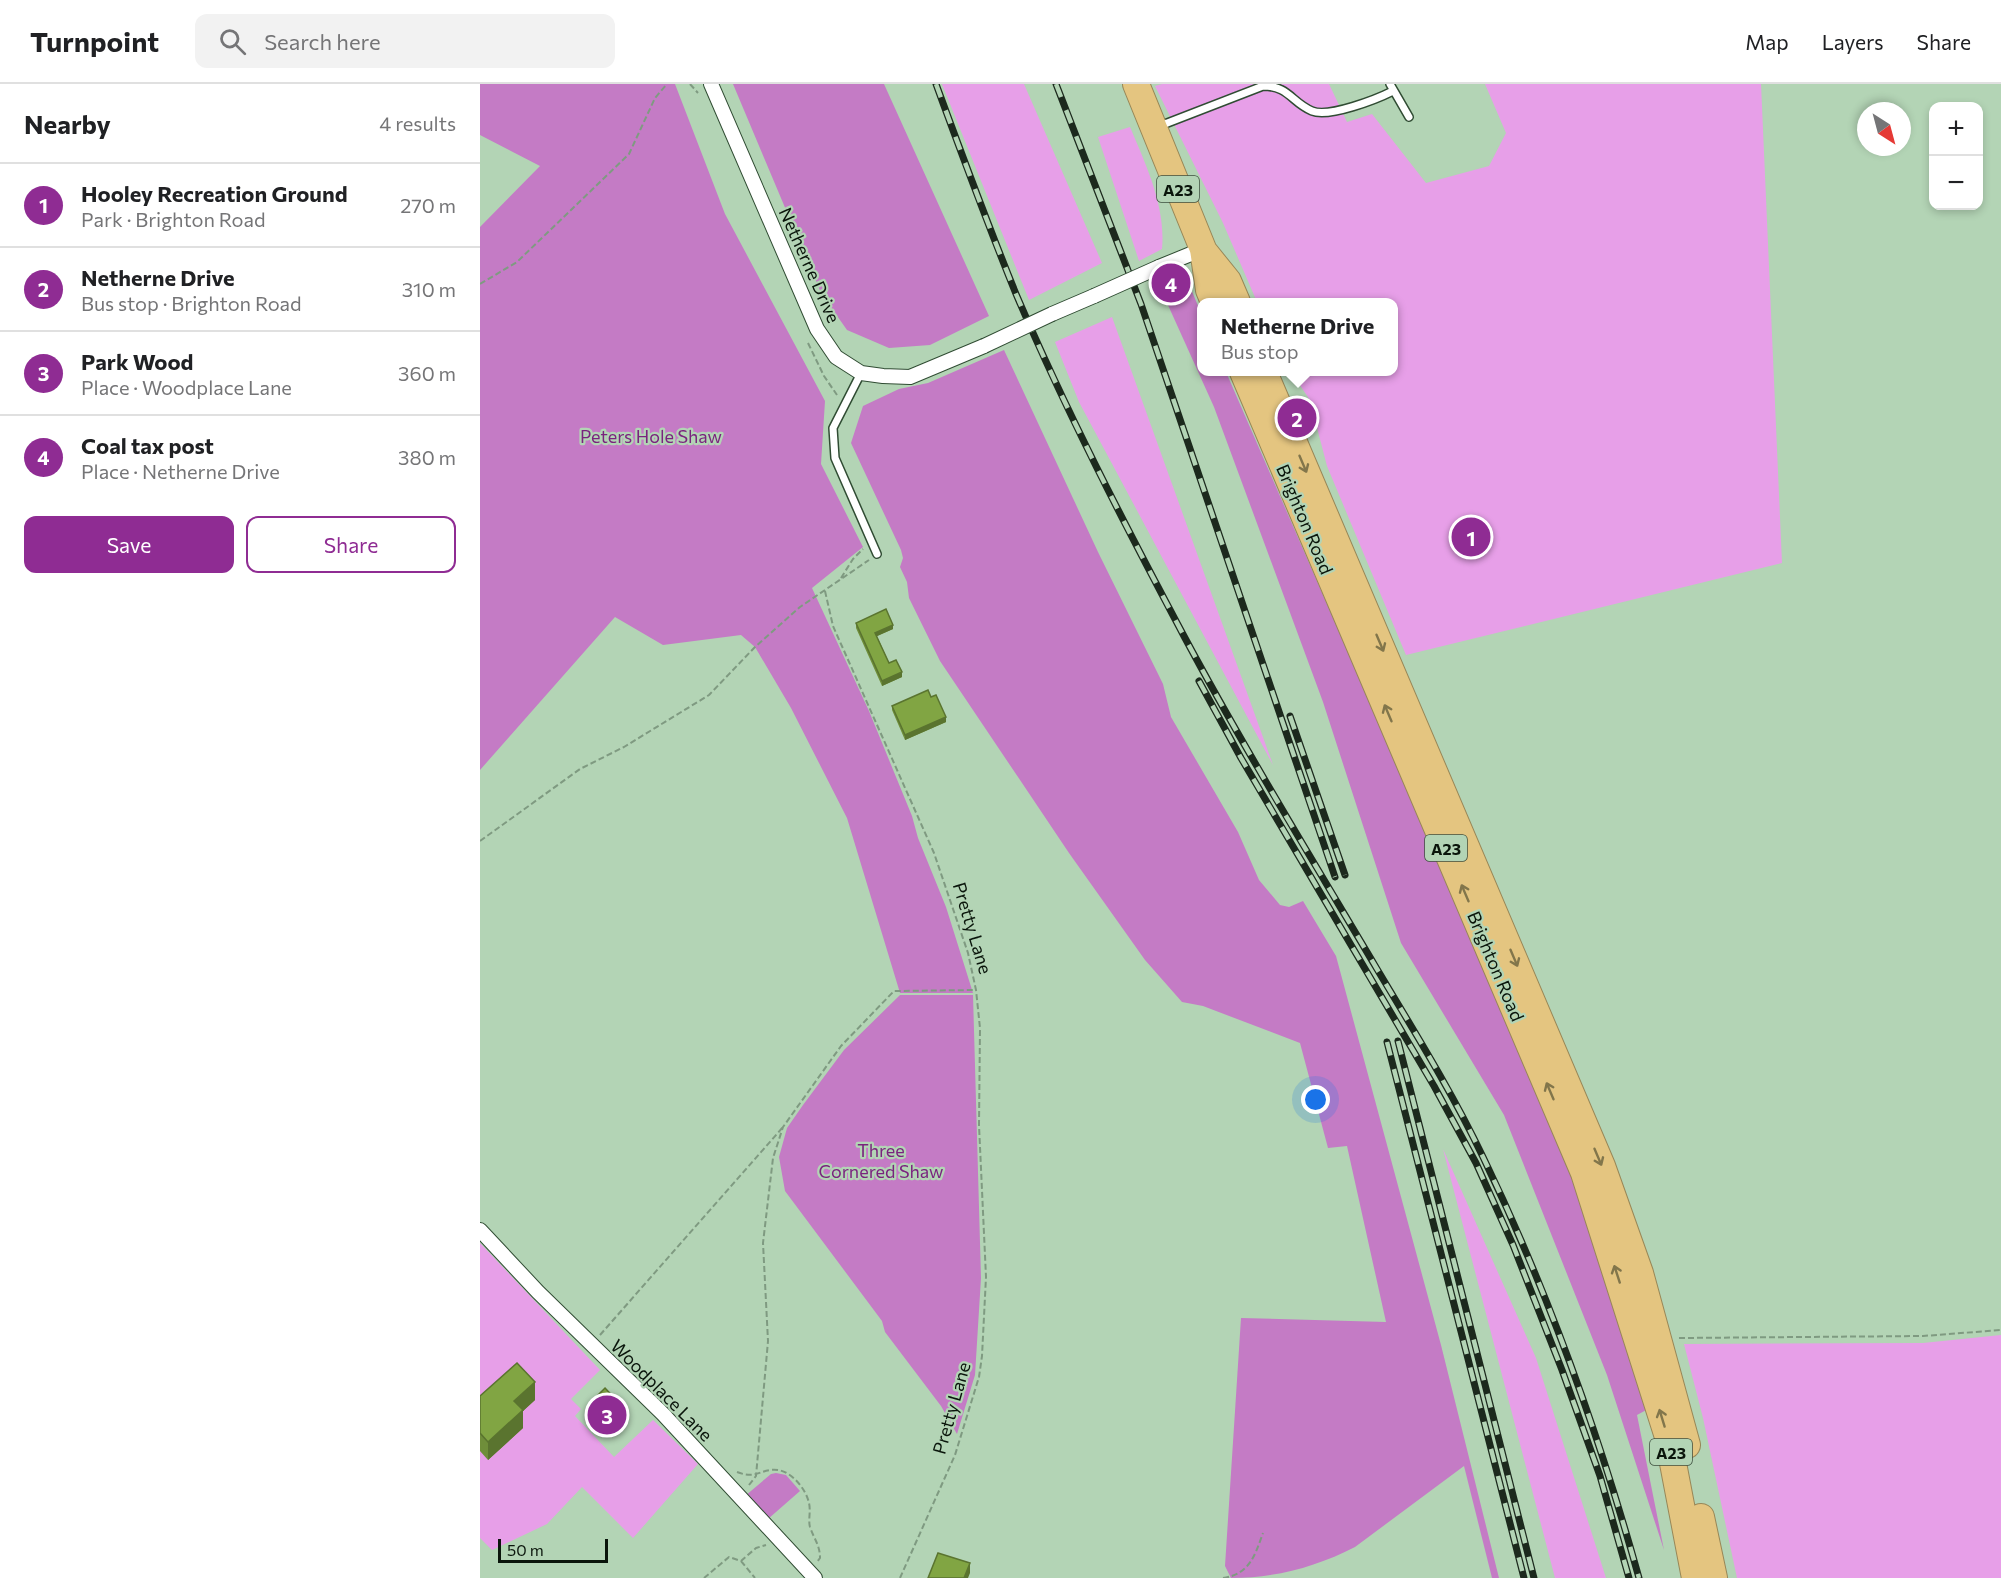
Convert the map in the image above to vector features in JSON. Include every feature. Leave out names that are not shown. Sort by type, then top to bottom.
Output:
[{"type":"highway","name":"A23","points":[[1136,84],[1203,249],[1212,298]]},
{"type":"highway","name":"A23","points":[[1203,249],[1228,281],[1234,298]]},
{"type":"highway","name":"Brighton Road","points":[[1245,376],[1584,1173],[1668,1437],[1695,1578]]},
{"type":"highway","name":"Brighton Road","points":[[1266,376],[1602,1166],[1640,1273],[1660,1342],[1684,1432],[1714,1578]]},
{"type":"street","name":"Netherne Drive","points":[[711,84],[817,329],[836,357],[861,373],[910,377],[1203,249]]},
{"type":"street","name":"Woodplace Lane","points":[[480,1230],[538,1292],[663,1414],[812,1575]]},
{"type":"lane","points":[[1154,128],[1263,86],[1277,86],[1313,111],[1324,112],[1373,100],[1392,87],[1409,117]]},
{"type":"lane","points":[[861,373],[833,428],[835,459],[877,554]]},
{"type":"path","points":[[480,284],[517,262],[629,154],[655,98],[667,84]]},
{"type":"path","points":[[840,579],[853,559],[871,541]]},
{"type":"path","points":[[480,841],[580,769],[624,747],[709,695],[755,647],[814,595],[825,591],[877,554]]},
{"type":"path","name":"Pretty Lane","points":[[825,591],[833,626],[934,853],[968,953],[976,990],[980,1028],[979,1125],[986,1277],[979,1377],[955,1455],[900,1578]]},
{"type":"path","points":[[599,1336],[783,1127],[841,1046],[894,991],[976,990]]},
{"type":"path","points":[[756,1476],[768,1341],[763,1243],[773,1158],[783,1127]]},
{"type":"path","points":[[1674,1338],[1923,1336],[2001,1330]]},
{"type":"path","points":[[740,1497],[756,1476],[766,1471],[777,1470],[788,1473],[802,1489],[809,1502],[810,1526],[820,1545],[820,1558],[812,1575]]},
{"type":"path","points":[[735,1472],[756,1476]]},
{"type":"path","points":[[1223,1578],[1231,1577],[1252,1564],[1263,1533]]},
{"type":"path","points":[[741,1561],[756,1548],[780,1541]]},
{"type":"path","points":[[704,1578],[729,1557],[741,1561],[755,1578]]},
{"type":"shaded area","points":[[942,84],[1024,84],[1102,263],[1029,300]]},
{"type":"shaded area","points":[[1162,84],[1329,84],[1347,122],[1372,114],[1426,183],[1489,166],[1506,133],[1485,84],[1761,84],[1782,563],[1406,655],[1327,466],[1315,420],[1314,406],[1294,376],[1398,376],[1398,298],[1255,298],[1223,223],[1155,86]]},
{"type":"shaded area","points":[[1130,127],[1153,186],[1161,218],[1162,249],[1139,261],[1098,137]]},
{"type":"shaded area","points":[[1112,317],[1273,765],[1079,402],[1055,342]]},
{"type":"shaded area","points":[[1443,1149],[1536,1358],[1606,1578],[1555,1578]]},
{"type":"shaded area","points":[[480,1243],[600,1370],[571,1399],[581,1409],[575,1416],[614,1457],[653,1420],[698,1464],[633,1538],[582,1487],[547,1524],[492,1550],[480,1538]]},
{"type":"shaded area","points":[[2001,1335],[2001,1578],[1737,1578],[1703,1418],[1684,1344],[1923,1343]]},
{"type":"green space","name":"Peters Hole Shaw","points":[[480,84],[675,84],[725,214],[825,401],[821,464],[863,547],[812,588],[869,711],[912,816],[918,838],[946,907],[973,993],[900,993],[847,818],[791,708],[755,647],[741,635],[663,645],[615,617],[480,770],[480,227],[540,166],[480,135]]},
{"type":"green space","points":[[733,84],[884,84],[989,316],[930,345],[889,348],[847,330],[821,293]]},
{"type":"green space","points":[[1191,289],[1197,303],[1197,369],[1163,294]]},
{"type":"green space","points":[[1004,350],[1098,552],[1163,684],[1171,717],[1238,832],[1259,880],[1280,905],[1289,907],[1303,901],[1336,956],[1441,1345],[1499,1578],[1492,1578],[1464,1466],[1355,1547],[1340,1554],[1310,1566],[1263,1576],[1231,1578],[1225,1566],[1241,1318],[1386,1322],[1347,1146],[1328,1148],[1300,1043],[1203,1006],[1182,1002],[1145,960],[1069,853],[940,661],[909,598],[907,582],[900,567],[903,558],[901,550],[851,443],[863,406],[899,389],[928,383]]},
{"type":"green space","points":[[1200,376],[1228,376],[1575,1174],[1650,1408],[1637,1415],[1664,1550],[1607,1375],[1504,1115],[1401,943],[1323,702],[1214,407]]},
{"type":"green space","name":"Three Cornered Shaw","points":[[900,995],[973,995],[981,1278],[975,1375],[957,1434],[941,1406],[885,1332],[882,1321],[785,1191],[779,1157],[787,1128],[844,1050]]},
{"type":"green space","points":[[771,1474],[786,1475],[800,1491],[768,1519],[745,1496]]},
{"type":"building","points":[[886,609],[893,625],[875,633],[889,663],[896,660],[902,672],[882,681],[856,623]]},
{"type":"building","points":[[928,690],[931,697],[936,695],[946,717],[905,735],[892,706]]},
{"type":"building","points":[[517,1363],[535,1382],[514,1401],[523,1410],[488,1442],[480,1433],[480,1396]]},
{"type":"building","points":[[605,1388],[624,1408],[609,1423],[590,1403]]},
{"type":"building","points":[[938,1553],[970,1563],[964,1578],[928,1578]]},
{"type":"railway","points":[[936,84],[1016,294],[1055,381],[1118,510],[1231,722],[1459,1109],[1507,1208],[1550,1312],[1589,1417],[1639,1578]]},
{"type":"railway","points":[[1056,84],[1141,304],[1335,877]]},
{"type":"railway","points":[[1199,681],[1241,758],[1434,1086],[1476,1163],[1513,1245],[1562,1370],[1600,1476],[1629,1578]]},
{"type":"railway","points":[[1290,716],[1345,875]]},
{"type":"railway","points":[[1398,1041],[1534,1578]]},
{"type":"railway","points":[[1387,1042],[1524,1578]]},
{"type":"place","name":"Coal tax post","points":[[1171,283]]},
{"type":"place","name":"Netherne Drive","points":[[1297,418]]},
{"type":"place","name":"Hooley Recreation Ground","points":[[1471,537]]},
{"type":"place","name":"Park Wood","points":[[607,1415]]}]
